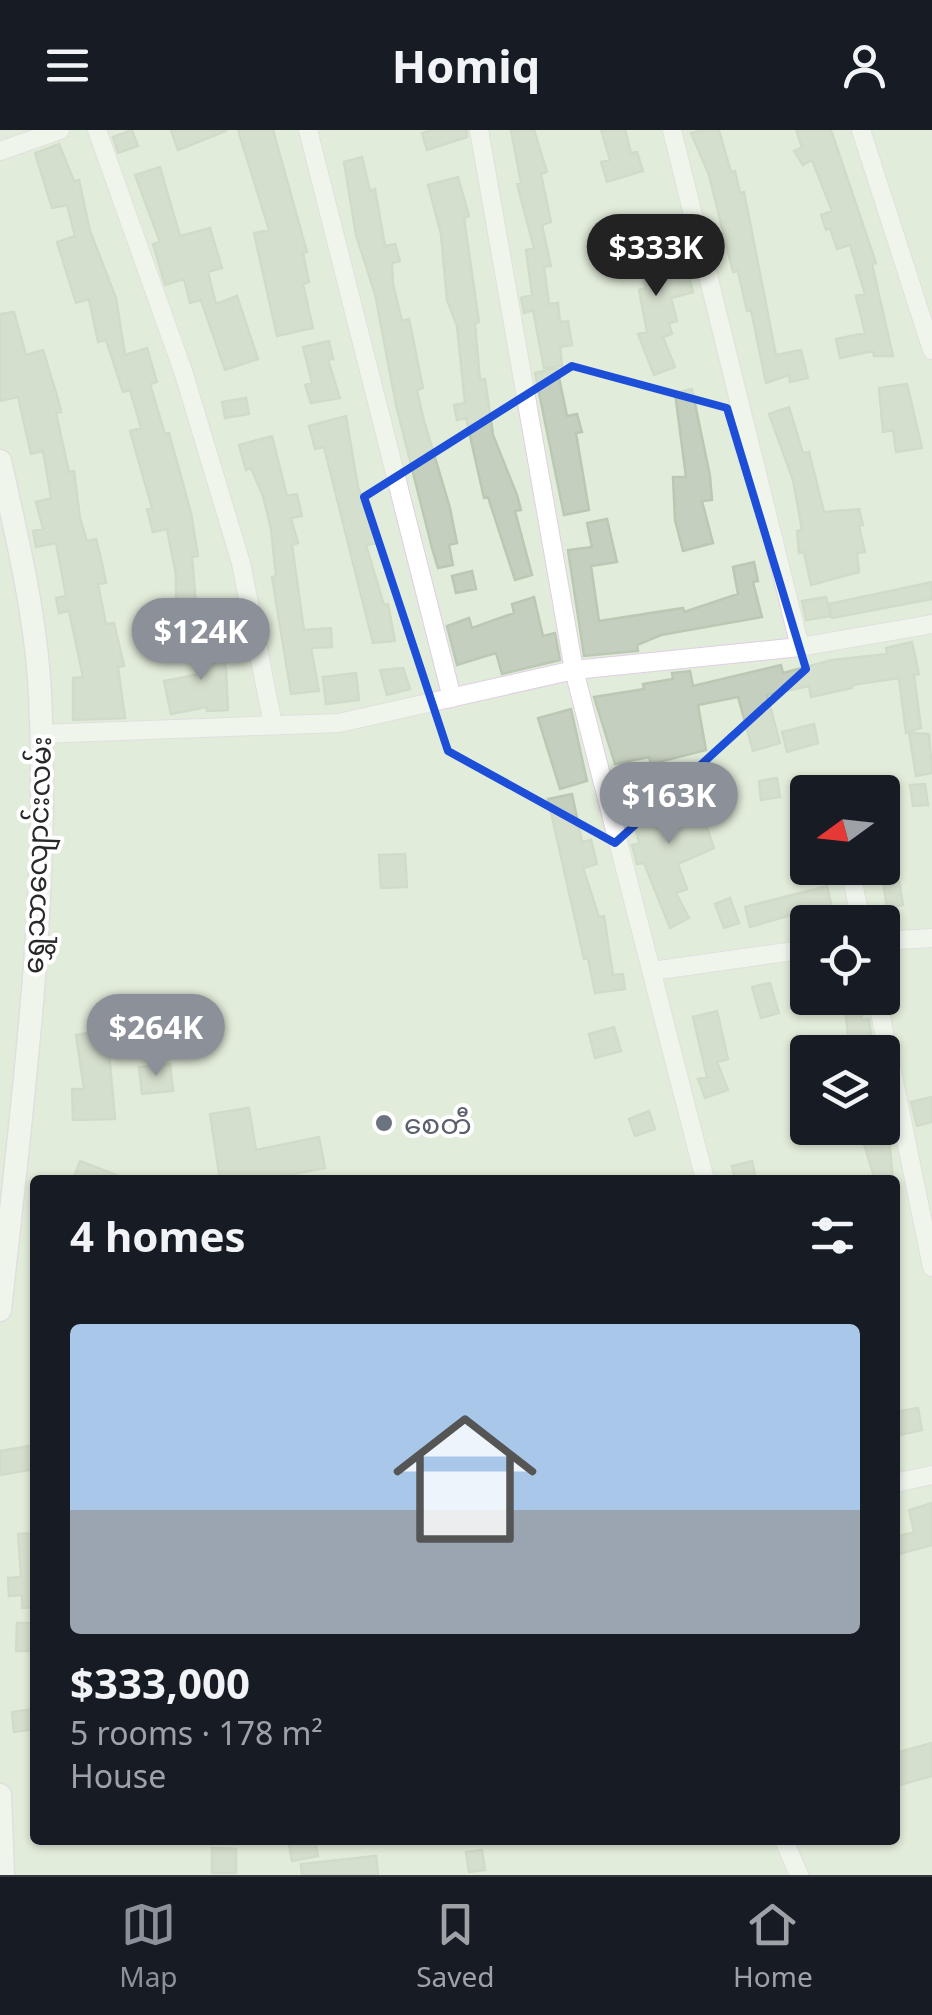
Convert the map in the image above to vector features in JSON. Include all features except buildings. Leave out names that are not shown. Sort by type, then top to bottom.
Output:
[{"type":"street","points":[[0,151],[60,130]]},
{"type":"street","points":[[97,130],[183,370],[241,563],[273,726]]},
{"type":"street","points":[[308,130],[452,698]]},
{"type":"street","points":[[479,130],[574,670],[705,1175]]},
{"type":"street","points":[[672,130],[800,647]]},
{"type":"street","points":[[860,130],[932,350]]},
{"type":"street","name":"ရွှေသာလျောင်းလမ်း","points":[[0,461],[24,570],[40,692],[40,900],[0,1310]]},
{"type":"street","points":[[40,734],[340,722],[574,670],[800,647],[932,624]]},
{"type":"street","points":[[900,939],[932,938]]},
{"type":"street","points":[[652,972],[790,953]]},
{"type":"street","points":[[880,1015],[932,1267]]},
{"type":"street","points":[[900,1482],[932,1476]]},
{"type":"street","points":[[0,1795],[2,1875]]},
{"type":"street","points":[[786,1845],[799,1875]]},
{"type":"highlighted area","points":[[572,366],[727,408],[806,669],[615,843],[448,751],[364,497]]},
{"type":"place","name":"စေတီ","points":[[384,1123]]}]
